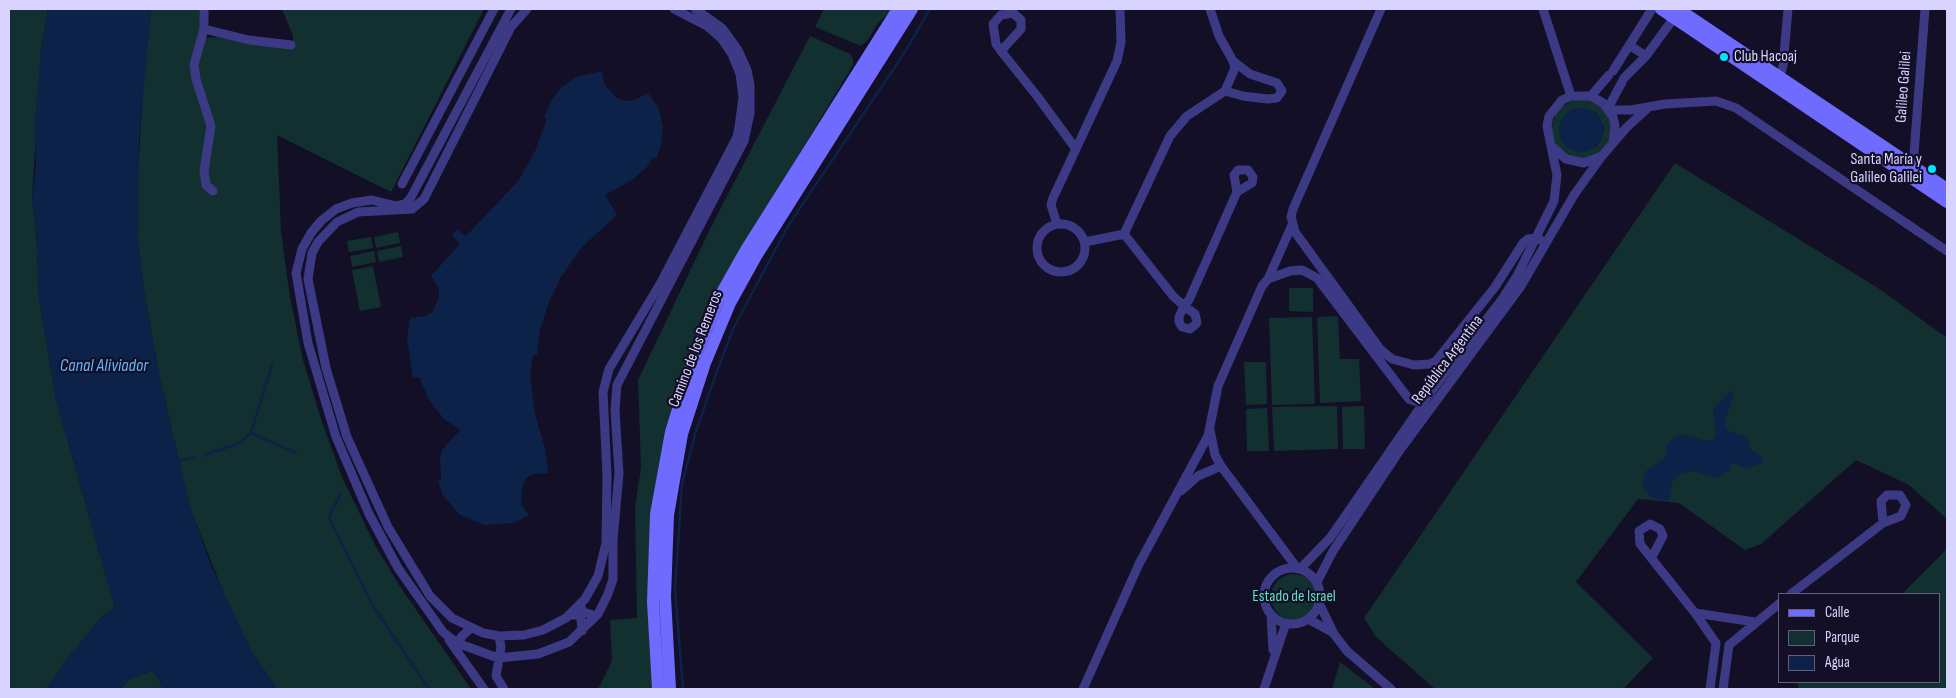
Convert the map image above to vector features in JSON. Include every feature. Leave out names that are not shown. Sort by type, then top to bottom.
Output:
[{"type":"main road","name":"Camino de los Remeros","points":[[658,689],[653,602],[656,514],[671,432],[694,358],[719,298],[746,250],[898,9]]},
{"type":"main road","name":"Camino de los Remeros","points":[[670,689],[665,584],[668,515],[682,434],[702,371],[730,303],[756,256],[912,9]]},
{"type":"main road","points":[[1661,9],[1677,12],[1780,76],[1947,190]]},
{"type":"main road","points":[[1677,12],[1947,202]]},
{"type":"street","points":[[204,9],[204,29],[194,65],[196,78],[211,126],[204,172],[206,185],[213,191]]},
{"type":"street","points":[[402,184],[494,9]]},
{"type":"street","points":[[484,689],[459,649],[444,632],[398,568],[369,514],[343,458],[308,343],[296,273],[302,249],[311,233],[320,221],[336,209],[352,203],[372,200],[396,206],[405,204],[410,199],[510,9]]},
{"type":"street","points":[[527,9],[511,27],[424,199],[412,209],[400,212],[383,210],[358,212],[337,222],[315,248],[308,279],[326,368],[347,436],[384,519],[430,596],[452,618],[471,628],[499,636],[543,630],[569,615],[580,604],[598,576],[606,543],[607,475],[603,392],[609,369],[660,284],[737,137],[743,109],[740,74],[732,54],[721,38],[698,20],[674,9]]},
{"type":"street","points":[[459,649],[498,658],[538,654],[569,642],[582,631],[596,616],[608,594],[613,579],[613,540],[620,473],[615,410],[617,385],[744,141],[750,113],[749,78],[738,50],[722,28],[695,9]]},
{"type":"street","points":[[1057,224],[1051,205],[1117,61],[1121,42],[1120,9]]},
{"type":"street","points":[[1124,234],[1160,155],[1178,124],[1229,86],[1234,68],[1233,61],[1219,36],[1210,9]]},
{"type":"street","points":[[1381,9],[1293,209],[1292,225],[1294,232],[1380,348],[1392,359],[1414,365],[1430,364],[1436,361],[1494,287],[1522,243],[1528,239],[1537,238],[1546,243]]},
{"type":"street","points":[[1543,9],[1571,96]]},
{"type":"street","points":[[1591,96],[1614,70],[1652,9]]},
{"type":"street","points":[[1780,76],[1783,66],[1788,9]]},
{"type":"street","name":"Galileo Galilei","points":[[1913,166],[1925,9]]},
{"type":"street","points":[[1613,142],[1615,126],[1609,109],[1625,77],[1646,56],[1677,12]]},
{"type":"street","points":[[204,29],[248,40],[291,45]]},
{"type":"street","points":[[1629,46],[1646,56]]},
{"type":"street","points":[[1001,51],[1076,149]]},
{"type":"street","points":[[1225,90],[1243,96],[1267,100],[1275,99],[1281,95],[1282,91],[1277,83],[1250,74],[1233,61]]},
{"type":"street","points":[[1614,70],[1625,77]]},
{"type":"street","points":[[1649,107],[1613,142],[1602,156],[1584,163],[1575,162],[1558,154],[1552,146],[1547,132],[1549,116],[1554,107],[1571,96],[1591,96],[1609,109],[1631,110],[1649,107],[1716,101],[1736,108],[1947,251]]},
{"type":"street","name":"República Argentina","points":[[1511,294],[1551,211],[1557,191],[1558,174],[1552,146]]},
{"type":"street","name":"República Argentina","points":[[1299,569],[1330,538],[1363,497],[1437,392],[1511,294],[1546,243],[1574,195],[1602,156]]},
{"type":"street","points":[[1124,234],[1173,296],[1184,306],[1236,192]]},
{"type":"street","points":[[1057,224],[1071,226],[1082,236],[1085,242],[1084,257],[1075,268],[1061,273],[1048,269],[1038,258],[1037,243],[1044,231],[1057,224]]},
{"type":"street","points":[[1083,689],[1139,564],[1205,442],[1218,386],[1262,286],[1268,279],[1292,225]]},
{"type":"street","points":[[1085,242],[1124,234]]},
{"type":"street","points":[[1268,279],[1290,271],[1302,270],[1317,278],[1409,399],[1423,404]]},
{"type":"street","name":"República Argentina","points":[[1317,582],[1363,497],[1423,404],[1437,392]]},
{"type":"street","points":[[1210,426],[1215,455],[1221,466],[1299,569],[1311,575],[1317,582],[1320,590],[1319,603],[1313,615],[1308,619],[1299,623],[1286,623],[1270,614]]},
{"type":"street","points":[[1172,501],[1198,476],[1221,466]]},
{"type":"street","points":[[1791,593],[1883,523]]},
{"type":"street","points":[[1652,557],[1716,643],[1710,689]]},
{"type":"street","points":[[1272,662],[1270,614],[1264,602],[1266,584],[1279,571],[1299,569]]},
{"type":"street","points":[[1319,603],[1334,634],[1348,651],[1391,689]]},
{"type":"street","points":[[580,604],[583,612],[596,616]]},
{"type":"street","points":[[1723,689],[1728,645],[1778,605]]},
{"type":"street","points":[[1695,613],[1755,622]]},
{"type":"street","points":[[569,615],[574,614],[581,619],[582,631]]},
{"type":"street","points":[[1308,619],[1334,634]]},
{"type":"street","points":[[1264,689],[1286,623]]},
{"type":"street","points":[[459,649],[461,637],[471,628]]},
{"type":"street","points":[[499,636],[501,647],[496,676],[504,689]]},
{"type":"street","points":[[1716,643],[1728,645]]},
{"type":"green space","points":[[9,9],[48,9],[41,51],[32,199],[36,228],[39,299],[56,399],[115,608],[104,614],[67,659],[46,689],[9,689]]},
{"type":"green space","points":[[151,9],[199,9],[201,34],[204,38],[219,37],[293,49],[293,36],[282,9],[484,9],[391,192],[277,135],[281,231],[290,297],[303,360],[322,422],[342,477],[374,543],[399,585],[471,689],[277,689],[250,649],[225,596],[190,508],[160,379],[144,292],[138,240],[137,188],[144,74]]},
{"type":"green space","points":[[824,9],[893,9],[878,23],[868,40],[861,46],[815,27]]},
{"type":"green space","points":[[810,36],[850,54],[853,59],[853,65],[781,184],[689,354],[654,689],[598,689],[612,661],[610,620],[637,618],[635,508],[641,467],[638,380],[710,229]]},
{"type":"green space","points":[[1575,99],[1593,100],[1606,111],[1612,127],[1608,144],[1603,151],[1587,159],[1570,157],[1556,147],[1551,131],[1555,114],[1560,107]],"holes":[[[1577,108],[1595,112],[1604,128],[1601,140],[1597,146],[1579,152],[1568,147],[1560,137],[1562,119],[1571,110]]]},
{"type":"green space","points":[[1675,163],[1878,288],[1947,338],[1947,519],[1909,485],[1856,460],[1761,544],[1745,550],[1679,503],[1638,499],[1576,582],[1653,658],[1625,687],[1621,689],[1435,689],[1376,637],[1364,618]]},
{"type":"green space","points":[[398,232],[400,243],[376,248],[374,237]]},
{"type":"green space","points":[[371,237],[373,248],[349,252],[347,241]]},
{"type":"green space","points":[[401,246],[403,257],[379,262],[377,251]]},
{"type":"green space","points":[[374,251],[376,262],[352,267],[350,256]]},
{"type":"green space","points":[[373,266],[381,307],[360,311],[352,270]]},
{"type":"green space","points":[[1289,288],[1313,288],[1313,312],[1289,311]]},
{"type":"green space","points":[[1338,316],[1340,359],[1359,359],[1361,401],[1320,403],[1317,317]]},
{"type":"green space","points":[[1312,317],[1315,404],[1272,405],[1269,318]]},
{"type":"green space","points":[[1244,362],[1266,362],[1267,404],[1246,405]]},
{"type":"green space","points":[[1337,406],[1338,449],[1274,451],[1272,407]]},
{"type":"green space","points":[[1364,406],[1365,449],[1343,449],[1342,407]]},
{"type":"green space","points":[[1267,408],[1269,451],[1247,451],[1246,409]]},
{"type":"green space","points":[[1947,549],[1947,689],[1799,689],[1797,683],[1941,683],[1941,593],[1903,593]]},
{"type":"green space","name":"Estado de Israel","points":[[1294,574],[1307,578],[1313,584],[1317,597],[1313,610],[1307,616],[1294,620],[1281,616],[1275,610],[1271,597],[1275,584],[1281,578]]},
{"type":"green space","points":[[1340,662],[1375,689],[1332,689]]},
{"type":"green space","points":[[151,671],[158,677],[163,689],[120,689],[129,679]]},
{"type":"water","name":"Canal Aliviador","points":[[48,9],[151,9],[139,138],[138,240],[144,292],[160,379],[190,508],[212,567],[250,649],[277,689],[163,689],[158,677],[151,671],[129,679],[120,689],[46,689],[67,659],[104,614],[115,608],[56,399],[39,299],[36,228],[32,199],[36,165],[35,118],[41,51]]},
{"type":"water","points":[[602,71],[605,85],[617,98],[625,101],[635,100],[648,93],[659,109],[663,128],[661,146],[656,159],[653,157],[647,167],[632,180],[605,195],[617,215],[581,248],[561,277],[549,302],[540,330],[537,355],[533,355],[530,374],[535,414],[545,448],[548,473],[534,474],[526,478],[522,488],[521,505],[529,515],[514,523],[484,525],[460,515],[442,494],[438,481],[441,480],[440,459],[442,450],[460,430],[444,419],[429,400],[419,377],[413,378],[407,339],[410,318],[426,316],[433,311],[439,297],[439,288],[431,276],[460,244],[452,235],[457,229],[466,236],[519,180],[535,151],[547,119],[544,117],[552,99],[562,87],[576,77]]},
{"type":"water","points":[[1577,108],[1585,108],[1597,114],[1603,130],[1597,146],[1585,152],[1577,152],[1565,146],[1559,134],[1559,126],[1565,114]]},
{"type":"water","points":[[1732,390],[1733,395],[1724,425],[1728,431],[1747,436],[1748,447],[1762,458],[1763,463],[1745,468],[1731,462],[1730,470],[1717,478],[1693,471],[1681,474],[1672,482],[1669,500],[1660,501],[1651,497],[1643,488],[1646,471],[1665,458],[1667,444],[1675,436],[1685,435],[1707,441],[1713,440],[1716,432],[1713,408]]},
{"type":"waterway","points":[[683,689],[675,590],[682,484],[696,431],[716,374],[733,329],[788,226],[903,55],[930,9]]},
{"type":"waterway","points":[[204,455],[238,444],[251,433],[272,365]]},
{"type":"waterway","points":[[251,433],[296,453]]},
{"type":"waterway","points":[[178,461],[194,457]]},
{"type":"waterway","points":[[340,494],[329,518],[373,606],[429,689]]},
{"type":"place","name":"Club Hacoaj","points":[[1724,57]]},
{"type":"place","name":"Santa María y Galileo Galilei","points":[[1932,169]]}]
